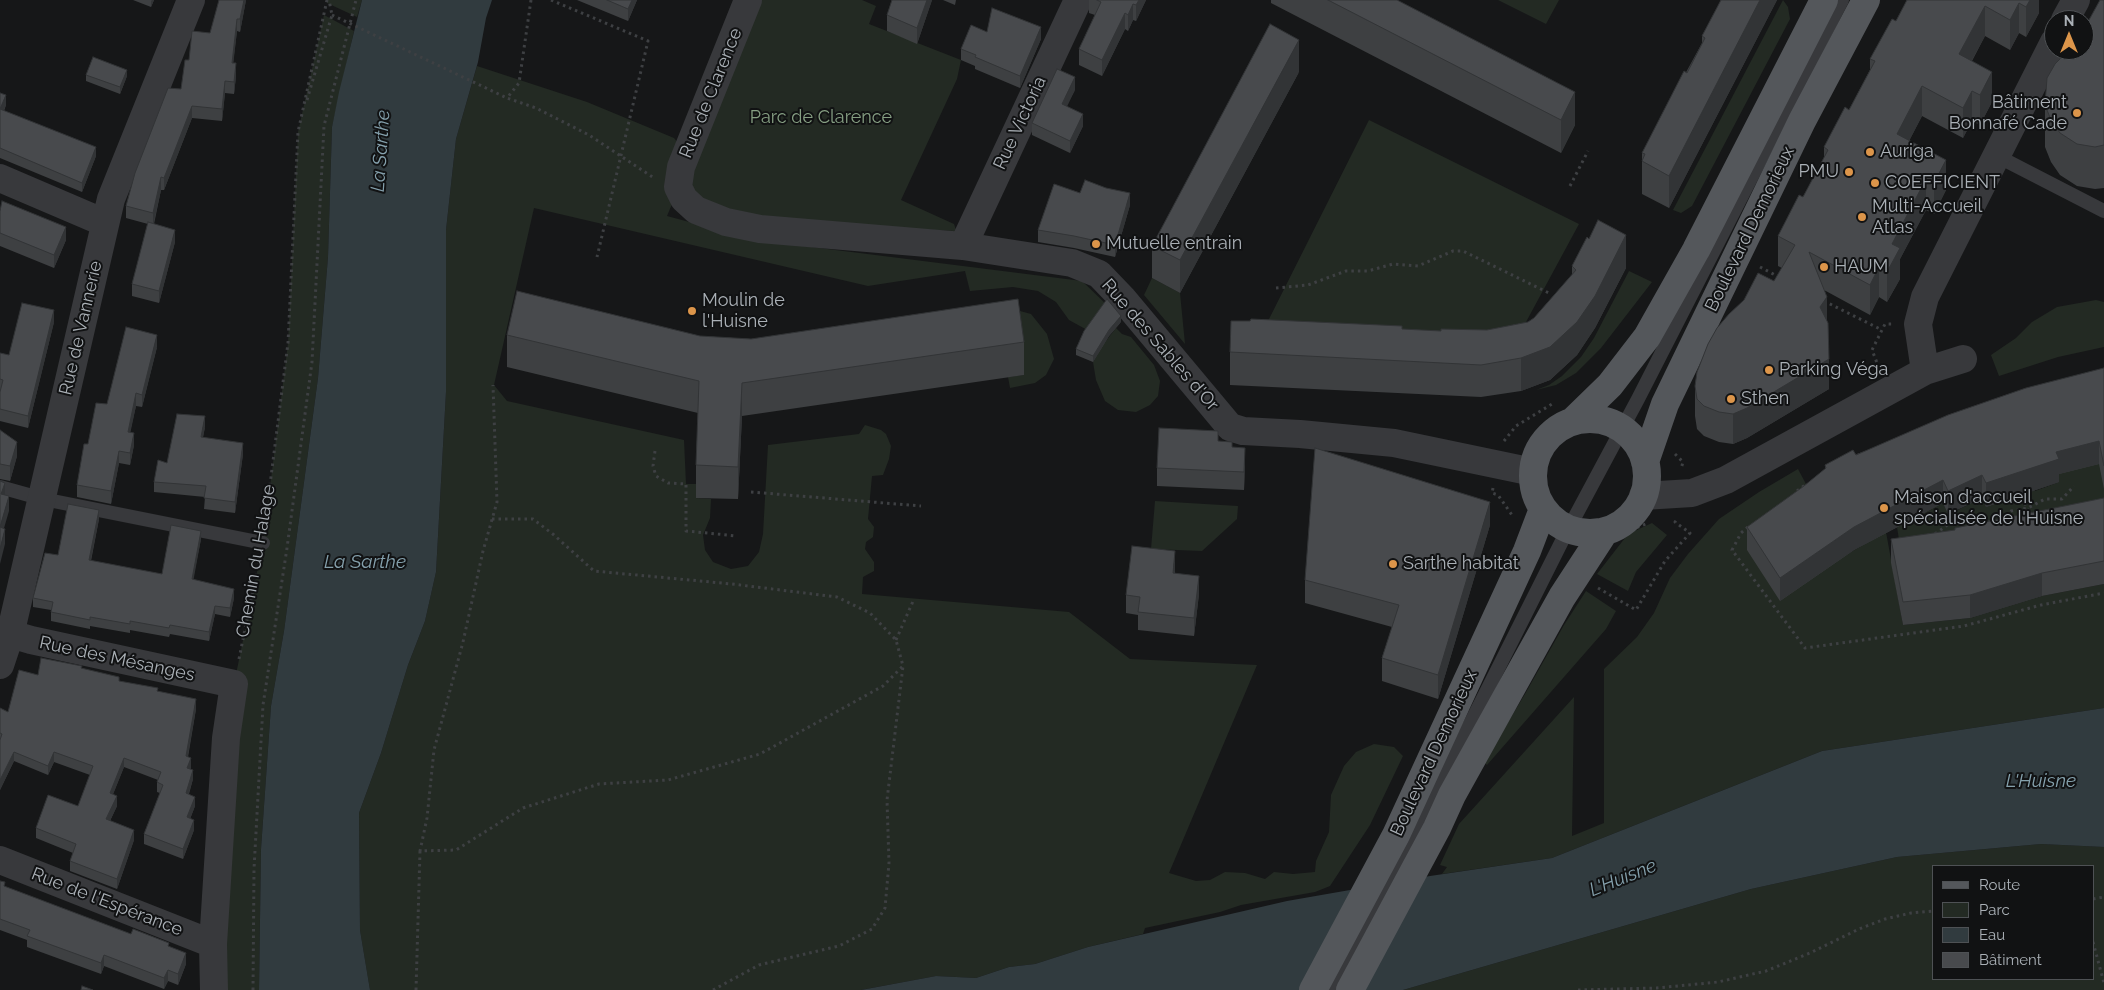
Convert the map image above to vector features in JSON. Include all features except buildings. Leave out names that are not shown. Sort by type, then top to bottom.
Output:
[{"type":"main road","name":"Boulevard Demorieux","points":[[1573,422],[1610,385],[1647,337],[1700,241],[1824,0]]},
{"type":"main road","name":"Boulevard Demorieux","points":[[1645,462],[1636,443],[1620,428],[1602,421],[1583,420],[1573,422],[1556,430],[1542,445],[1534,462],[1533,485],[1543,509],[1554,521],[1568,529],[1587,533],[1606,531],[1615,527],[1628,518],[1639,506],[1646,485],[1645,462],[1665,404],[1802,121],[1866,0]]},
{"type":"main road","name":"Boulevard Demorieux","points":[[1350,990],[1416,831],[1543,509]]},
{"type":"main road","name":"Boulevard Demorieux","points":[[1313,990],[1416,831],[1452,795],[1562,597],[1606,531]]},
{"type":"street","name":"Rue de Vannerie","points":[[0,665],[5,633],[42,499],[111,199],[191,0]]},
{"type":"street","name":"Rue de Clarence","points":[[678,187],[684,159],[748,0]]},
{"type":"street","name":"Rue Victoria","points":[[963,246],[1078,0]]},
{"type":"street","points":[[1926,371],[1918,324],[1925,297],[2045,60]]},
{"type":"street","points":[[0,178],[105,223]]},
{"type":"street","name":"Rue des Sables d'Or","points":[[678,187],[684,199],[696,210],[726,222],[760,229],[963,246],[1072,262],[1099,274],[1123,299],[1230,427],[1243,431],[1300,434],[1394,443],[1533,472]]},
{"type":"street","points":[[1643,496],[1692,493],[1726,480],[1926,371],[1963,359]]},
{"type":"street","name":"Rue des Mésanges","points":[[5,633],[234,684]]},
{"type":"street","points":[[214,990],[213,944],[226,738],[234,684]]},
{"type":"street","name":"Rue de l'Espérance","points":[[0,860],[213,944]]},
{"type":"lane","points":[[1330,990],[1416,831],[1568,529],[1620,428],[1638,399],[1842,0]]},
{"type":"lane","points":[[1997,156],[2104,211]]},
{"type":"lane","points":[[0,487],[42,499],[263,543]]},
{"type":"path","name":"Chemin du Halage","points":[[298,132],[332,15],[328,0]]},
{"type":"path","name":"Chemin du Halage","points":[[234,684],[263,543],[288,343],[298,132],[328,0]]},
{"type":"path","points":[[253,990],[254,869],[263,705],[287,548],[312,362],[324,126],[356,0]]},
{"type":"path","points":[[507,98],[519,83],[531,0]]},
{"type":"path","points":[[551,0],[648,41],[597,257]]},
{"type":"path","points":[[332,15],[507,98],[536,108],[589,135],[620,154],[660,183],[678,187]]},
{"type":"path","points":[[1570,186],[1588,151]]},
{"type":"path","points":[[1276,288],[1308,285],[1346,271],[1368,271],[1393,264],[1418,266],[1453,251],[1463,251],[1551,294]]},
{"type":"path","points":[[1758,266],[1785,280]]},
{"type":"path","points":[[1820,298],[1882,330]]},
{"type":"path","points":[[1872,350],[1885,324]]},
{"type":"path","points":[[416,990],[420,851],[427,818],[434,750],[497,502],[494,384]]},
{"type":"path","points":[[655,451],[653,466],[656,476],[668,483],[686,484],[686,531],[737,536]]},
{"type":"path","points":[[1791,496],[1805,485]]},
{"type":"path","points":[[2017,485],[2031,517]]},
{"type":"path","points":[[1999,522],[2011,511],[2028,508],[2045,499],[2062,499],[2074,486]]},
{"type":"path","points":[[751,492],[921,506]]},
{"type":"path","points":[[1934,535],[1962,517],[1993,523]]},
{"type":"path","points":[[492,519],[532,519],[554,535],[594,571],[732,584],[838,597],[870,613],[896,640],[904,666],[887,800],[889,863],[885,908],[872,929],[838,946],[758,965],[712,990]]},
{"type":"path","points":[[1755,522],[1741,533],[1732,550],[1805,648],[1964,626],[2041,605],[2104,593]]},
{"type":"path","points":[[1596,586],[1636,610]]},
{"type":"path","points":[[896,640],[914,599]]},
{"type":"path","points":[[420,851],[456,850],[523,808],[598,784],[668,780],[760,754],[883,686],[904,666]]},
{"type":"path","points":[[1578,990],[1657,988],[1718,982],[1766,971],[1810,953],[1859,929],[1885,920],[1932,911]]},
{"type":"path","points":[[2094,946],[2104,983]]},
{"type":"green space","points":[[327,0],[362,0],[357,17],[327,3]]},
{"type":"green space","name":"Parc de Clarence","points":[[754,0],[862,0],[876,6],[869,24],[961,60],[957,79],[901,200],[954,224],[956,230],[791,223],[701,205],[689,178]]},
{"type":"green space","points":[[1498,0],[1559,0],[1546,24]]},
{"type":"green space","points":[[1783,0],[1788,7],[1790,19],[1692,206],[1681,213],[1673,210]]},
{"type":"green space","points":[[324,15],[354,31],[332,127],[328,257],[318,378],[284,631],[271,706],[261,849],[259,990],[214,990],[234,684],[263,543],[288,343],[298,132]]},
{"type":"green space","points":[[477,66],[587,102],[674,138],[678,143],[672,204],[667,216],[756,240],[1082,281],[1107,305],[1089,331],[1069,320],[1056,302],[1038,291],[1013,287],[970,291],[965,271],[868,286],[534,208],[494,385],[507,401],[684,440],[686,484],[696,484],[696,498],[711,499],[710,518],[703,535],[705,550],[713,562],[731,569],[748,566],[759,552],[763,534],[768,445],[859,434],[865,425],[881,430],[886,434],[891,446],[889,459],[883,475],[872,476],[868,519],[874,527],[873,537],[866,542],[865,549],[874,562],[874,571],[863,577],[862,594],[1069,612],[1130,659],[1257,665],[1169,873],[1196,881],[1210,880],[1225,872],[1245,873],[1265,879],[1274,872],[1293,874],[1315,872],[1316,861],[1329,832],[1331,795],[1344,766],[1356,752],[1374,744],[1394,747],[1403,756],[1370,825],[1330,886],[1315,892],[1241,905],[1220,912],[1145,928],[1143,934],[1088,947],[1035,964],[1009,967],[976,978],[936,976],[861,990],[370,990],[360,930],[359,813],[381,753],[408,665],[425,621],[436,572],[446,392],[446,230],[456,139]]},
{"type":"green space","points":[[1369,120],[1579,224],[1526,322],[1483,339],[1265,327]]},
{"type":"green space","points":[[1629,271],[1652,282],[1601,348],[1576,373],[1556,385],[1536,390],[1549,385],[1562,376],[1581,357],[1594,338]]},
{"type":"green space","points":[[1152,278],[1180,293],[1185,344],[1144,295]]},
{"type":"green space","points":[[2096,300],[2104,302],[2104,347],[2058,357],[1999,376],[1991,355],[2016,338],[2032,322],[2057,307]]},
{"type":"green space","points":[[1020,311],[1031,314],[1047,334],[1054,359],[1046,375],[1035,383],[1010,388],[1008,377],[1024,375]]},
{"type":"green space","points":[[1116,328],[1122,334],[1131,337],[1154,365],[1160,381],[1158,396],[1150,405],[1136,412],[1118,410],[1105,401],[1096,380],[1093,362],[1102,346]]},
{"type":"green space","points":[[2104,453],[2104,521],[1902,559],[1897,527],[1943,503],[1949,514],[1970,504],[1979,489],[1986,506],[2009,499],[2027,472],[2035,491],[2059,482],[2052,463]]},
{"type":"green space","points":[[1798,469],[1815,501],[1837,560],[1886,532],[1903,625],[1970,618],[2042,596],[2104,584],[2104,708],[1822,751],[1552,858],[1442,874],[1447,867],[1440,865],[1459,824],[1574,697],[1572,836],[1604,823],[1604,669],[1637,637],[1654,613],[1670,578],[1719,519]]},
{"type":"green space","points":[[1155,501],[1238,506],[1237,519],[1202,551],[1151,549]]},
{"type":"green space","points":[[1652,523],[1667,535],[1636,572],[1628,591],[1597,574],[1628,534]]},
{"type":"green space","points":[[1586,591],[1616,611],[1606,629],[1487,765],[1484,762]]},
{"type":"green space","points":[[2041,844],[2104,847],[2104,990],[1403,990],[1751,889],[1897,857]]},
{"type":"water","name":"La Sarthe","points":[[362,0],[492,0],[486,18],[478,62],[456,139],[446,230],[446,392],[436,572],[425,621],[408,665],[381,753],[359,813],[360,930],[370,990],[259,990],[261,849],[271,706],[284,631],[318,378],[328,257],[332,127]]},
{"type":"water","name":"L'Huisne","points":[[2104,708],[2104,847],[2041,844],[1897,857],[1751,889],[1403,990],[861,990],[936,976],[976,978],[1009,967],[1035,964],[1088,947],[1287,901],[1430,876],[1552,858],[1822,751]]},
{"type":"place","name":"Bâtiment Bonnafé Cade","points":[[2077,113]]},
{"type":"place","name":"Auriga","points":[[1870,152]]},
{"type":"place","name":"PMU","points":[[1849,172]]},
{"type":"place","name":"COEFFICIENT","points":[[1875,183]]},
{"type":"place","name":"Multi-Accueil Atlas","points":[[1862,217]]},
{"type":"place","name":"Mutuelle entrain","points":[[1096,244]]},
{"type":"place","name":"HAUM","points":[[1824,267]]},
{"type":"place","name":"Moulin de l'Huisne","points":[[692,311]]},
{"type":"place","name":"Parking Véga","points":[[1769,370]]},
{"type":"place","name":"Sthen","points":[[1731,399]]},
{"type":"place","name":"Maison d'accueil spécialisée de l'Huisne","points":[[1884,508]]},
{"type":"place","name":"Sarthe habitat","points":[[1393,564]]}]
